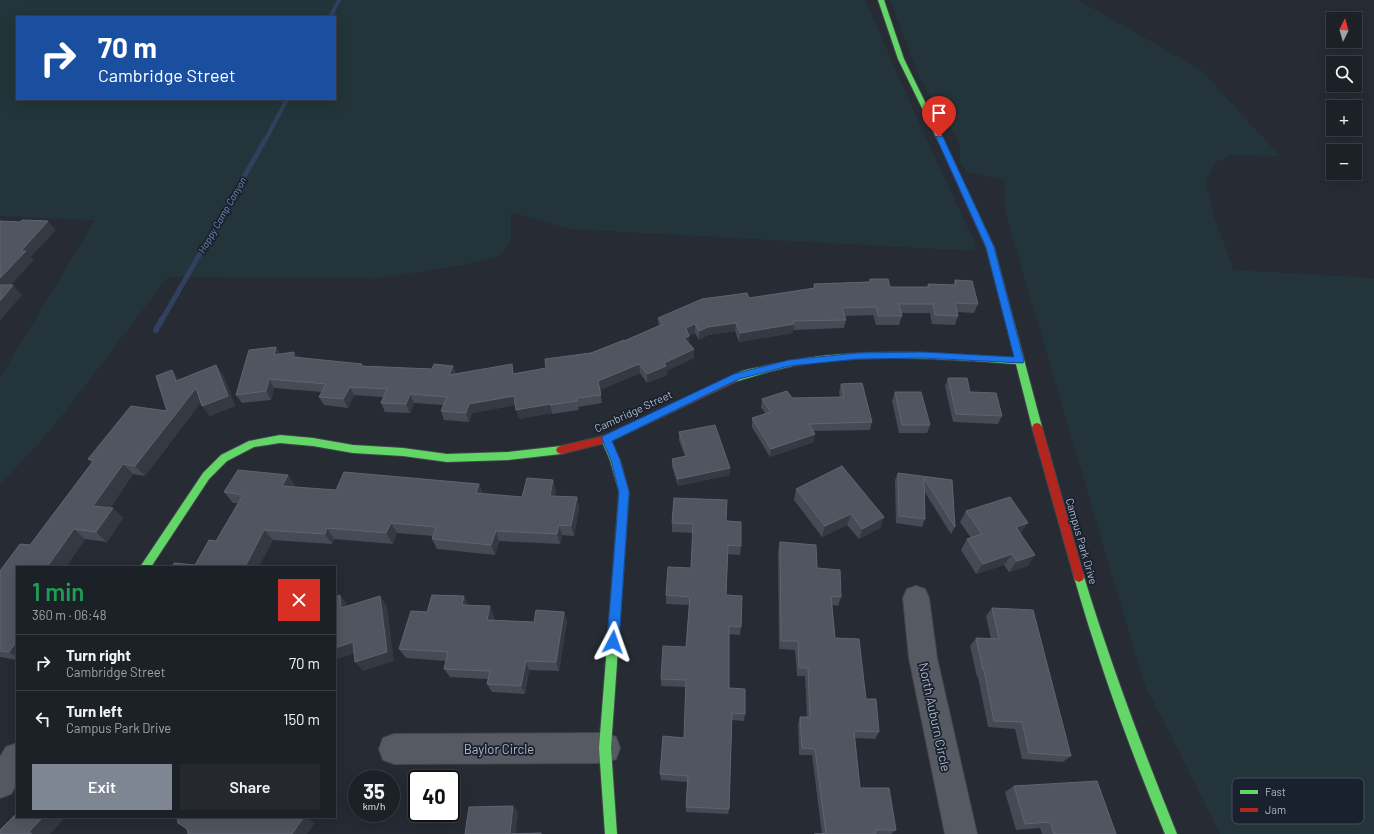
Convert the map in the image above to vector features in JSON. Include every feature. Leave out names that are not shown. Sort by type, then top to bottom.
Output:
[{"type":"street","name":"Campus Park Drive","points":[[881,0],[901,59],[945,149],[990,247],[1096,636],[1139,758],[1171,834]]},
{"type":"street","name":"Cambridge Street","points":[[146,566],[206,476],[224,458],[252,444],[280,439],[312,442],[353,449],[447,458],[508,456],[561,450],[606,439],[737,377],[789,363],[858,356],[922,355],[1020,361]]},
{"type":"street","points":[[606,439],[616,460],[624,492],[605,748],[612,834]]},
{"type":"street","name":"North Auburn Circle","points":[[916,598],[923,658],[961,834]]},
{"type":"street","name":"Baylor Circle","points":[[394,750],[605,748]]},
{"type":"street","points":[[0,783],[16,759]]},
{"type":"shaded area","points":[[0,0],[865,0],[925,136],[975,243],[975,251],[570,229],[511,212],[511,242],[498,257],[462,265],[380,278],[168,277],[54,426],[0,485],[0,376],[95,220],[0,216]]},
{"type":"shaded area","points":[[890,0],[1078,0],[1200,69],[1280,156],[1232,155],[1216,162],[1206,181],[1214,217],[1234,270],[1374,278],[1374,834],[1220,834],[1144,683],[1013,239],[1005,209],[1005,180],[967,172],[960,162],[960,146],[953,131],[920,79]]},
{"type":"building","points":[[22,220],[48,221],[21,251],[26,251],[0,278],[0,221],[20,222]]},
{"type":"building","points":[[870,279],[888,279],[890,287],[929,287],[928,284],[956,285],[955,280],[972,281],[978,304],[955,303],[958,316],[935,315],[933,304],[899,304],[902,316],[878,316],[876,307],[842,308],[846,320],[793,321],[794,324],[740,333],[736,323],[708,327],[699,331],[695,324],[686,328],[689,336],[684,338],[694,349],[664,363],[666,366],[647,374],[639,364],[598,381],[601,395],[577,398],[577,401],[516,410],[514,396],[469,404],[466,413],[441,411],[447,397],[410,394],[406,404],[381,403],[387,389],[350,387],[343,399],[319,397],[326,384],[269,379],[266,391],[236,395],[249,350],[276,347],[274,355],[294,352],[293,357],[362,364],[361,366],[432,369],[434,364],[453,366],[449,375],[512,364],[513,374],[546,368],[545,359],[591,353],[624,341],[663,324],[658,318],[702,299],[747,293],[749,298],[815,288],[814,284],[870,282]]},
{"type":"building","points":[[0,285],[13,285],[0,301]]},
{"type":"building","points":[[216,365],[228,396],[202,406],[196,388],[135,466],[123,464],[93,506],[113,508],[96,532],[74,529],[48,566],[16,566],[16,642],[9,652],[0,651],[0,571],[20,544],[30,545],[94,460],[88,459],[131,406],[167,411],[156,376],[172,370],[176,381]]},
{"type":"building","points":[[948,378],[967,378],[970,392],[996,393],[1002,416],[956,414]]},
{"type":"building","points":[[862,383],[872,422],[809,424],[815,434],[771,449],[752,418],[771,412],[762,399],[787,391],[792,398],[844,397],[841,384]]},
{"type":"building","points":[[895,392],[921,392],[930,425],[902,425]]},
{"type":"building","points":[[715,425],[730,468],[678,479],[672,459],[687,456],[679,432]]},
{"type":"building","points":[[842,466],[884,517],[862,529],[851,514],[825,526],[796,489]]},
{"type":"building","points":[[238,470],[288,475],[282,486],[336,490],[344,472],[479,484],[476,493],[522,497],[527,478],[553,480],[550,496],[577,497],[571,526],[559,525],[557,534],[496,531],[491,545],[432,539],[436,527],[391,523],[386,533],[327,528],[325,534],[264,530],[246,566],[172,566],[174,563],[195,565],[209,540],[216,541],[243,495],[224,492]]},
{"type":"building","points":[[898,473],[952,480],[955,527],[924,478],[925,519],[899,516]]},
{"type":"building","points":[[1010,497],[1028,523],[1016,527],[1035,555],[1017,561],[1012,554],[983,564],[967,539],[982,534],[966,511]]},
{"type":"building","points":[[674,498],[727,500],[726,521],[741,522],[741,546],[728,545],[726,595],[742,596],[741,627],[729,626],[729,688],[745,689],[745,714],[732,713],[729,809],[686,807],[688,776],[660,774],[663,736],[684,738],[686,680],[661,679],[663,646],[686,647],[690,597],[666,595],[668,567],[691,568],[693,524],[672,523]]},
{"type":"building","points":[[780,542],[816,545],[817,568],[840,570],[841,597],[831,596],[835,638],[859,639],[866,699],[876,699],[879,732],[854,731],[860,788],[889,788],[896,830],[875,830],[876,834],[826,834],[815,749],[802,748],[800,717],[810,717],[808,668],[799,668],[798,641],[781,641]]},
{"type":"building","points":[[340,595],[341,608],[380,596],[387,652],[355,662],[353,642],[336,648],[336,597]]},
{"type":"building","points":[[432,595],[464,596],[462,605],[490,606],[487,620],[534,622],[536,610],[564,612],[556,662],[526,661],[521,686],[487,684],[490,671],[444,669],[448,652],[399,649],[411,611],[427,612]]},
{"type":"building","points":[[992,608],[1033,610],[1071,756],[1029,753],[1022,722],[994,721],[976,638],[999,639]]},
{"type":"building","points":[[1097,781],[1116,834],[1054,834],[1050,822],[1025,824],[1014,786]]},
{"type":"building","points":[[513,806],[510,834],[465,834],[469,807]]},
{"type":"building","points":[[16,814],[16,818],[42,818],[29,832],[32,834],[0,834],[0,830]]},
{"type":"building","points":[[177,818],[303,818],[292,834],[188,834],[187,829],[178,823]]},
{"type":"building","points":[[541,833],[541,834],[510,834]]},
{"type":"waterway","name":"Happy Camp Canyon","points":[[331,16],[339,0]]},
{"type":"waterway","name":"Happy Camp Canyon","points":[[265,141],[286,100]]},
{"type":"waterway","name":"Happy Camp Canyon","points":[[162,320],[265,140]]},
{"type":"waterway","name":"Happy Camp Canyon","points":[[156,330],[162,319]]},
{"type":"traffic: fast","points":[[881,0],[901,59],[945,149],[990,247],[1037,427]]},
{"type":"traffic: fast","points":[[734,379],[749,373],[797,362],[860,355],[956,357],[1019,361]]},
{"type":"traffic: fast","points":[[146,566],[206,476],[224,458],[252,444],[280,439],[313,442],[353,449],[403,452],[447,458],[508,456],[561,450]]},
{"type":"traffic: fast","points":[[606,439],[615,460],[624,492],[605,748],[611,834]]},
{"type":"traffic: fast","points":[[1079,577],[1121,707],[1171,834]]},
{"type":"traffic: jam","points":[[561,450],[606,439],[734,379]]},
{"type":"traffic: jam","points":[[1037,427],[1079,577]]},
{"type":"route","points":[[613,642],[624,492],[616,460],[606,439],[737,377],[789,363],[858,356],[922,355],[1020,361],[990,247],[939,137]]}]
